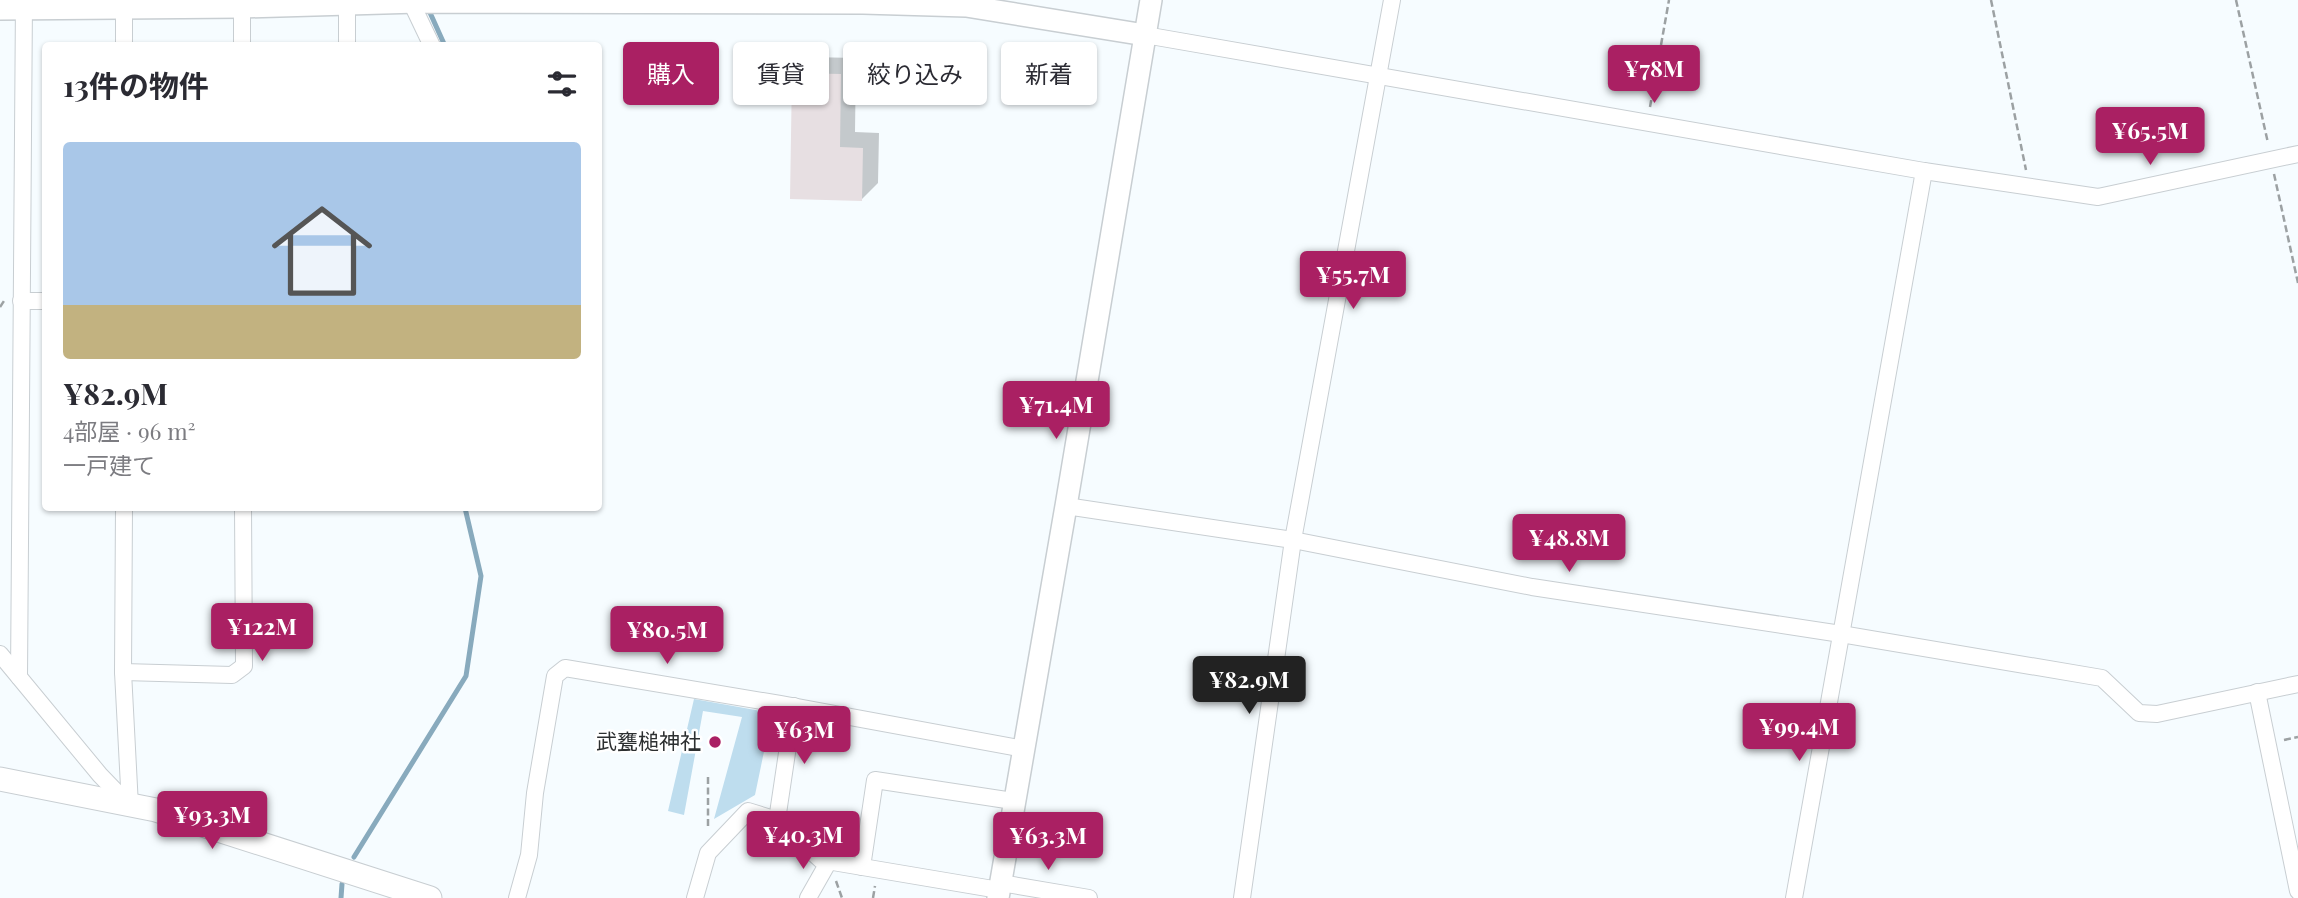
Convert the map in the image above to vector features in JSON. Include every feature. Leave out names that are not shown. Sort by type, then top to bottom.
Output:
[{"type":"main road","points":[[0,779],[156,810],[430,898]]},
{"type":"street","points":[[999,890],[1151,0]]},
{"type":"street","points":[[1242,898],[1293,540],[1392,0]]},
{"type":"street","points":[[0,9],[24,5],[124,3],[522,1],[863,1],[966,6],[1924,171],[2098,197],[2298,155]]},
{"type":"street","points":[[347,2],[347,42]]},
{"type":"street","points":[[420,2],[431,42]]},
{"type":"street","points":[[124,3],[124,42]]},
{"type":"street","points":[[242,3],[242,42]]},
{"type":"street","points":[[19,677],[24,5]]},
{"type":"street","points":[[1794,898],[1924,171]]},
{"type":"street","points":[[21,301],[42,301]]},
{"type":"street","points":[[1066,506],[1293,540],[1532,587],[1841,634],[2102,678],[2139,713],[2157,714],[2298,684]]},
{"type":"street","points":[[124,511],[123,673],[130,806]]},
{"type":"street","points":[[123,673],[232,675],[244,666],[243,511]]},
{"type":"street","points":[[0,654],[100,775],[130,806]]},
{"type":"street","points":[[517,898],[529,855],[535,793],[555,676],[565,668],[794,706],[1024,749]]},
{"type":"street","points":[[2257,692],[2298,891]]},
{"type":"street","points":[[777,820],[794,706]]},
{"type":"street","points":[[862,867],[875,780],[1013,801]]},
{"type":"street","points":[[695,898],[708,853],[748,811],[777,820],[821,860],[999,890],[1089,898]]},
{"type":"street","points":[[808,898],[829,861]]},
{"type":"path","points":[[1647,123],[1669,0]]},
{"type":"path","points":[[1991,0],[2021,135],[2029,187]]},
{"type":"path","points":[[2236,0],[2298,284]]},
{"type":"path","points":[[708,777],[708,853]]},
{"type":"shaded area","points":[[694,699],[772,713],[755,795],[714,819],[742,717],[703,711],[684,815],[668,811]]},
{"type":"building","points":[[829,74],[841,74],[840,147],[863,148],[862,201],[790,199],[791,105],[829,105]]},
{"type":"waterway","points":[[427,6],[443,42]]},
{"type":"waterway","points":[[354,857],[466,676],[481,576],[466,511]]},
{"type":"waterway","points":[[341,898],[342,884]]},
{"type":"place","name":"武甕槌神社","points":[[715,742]]}]
